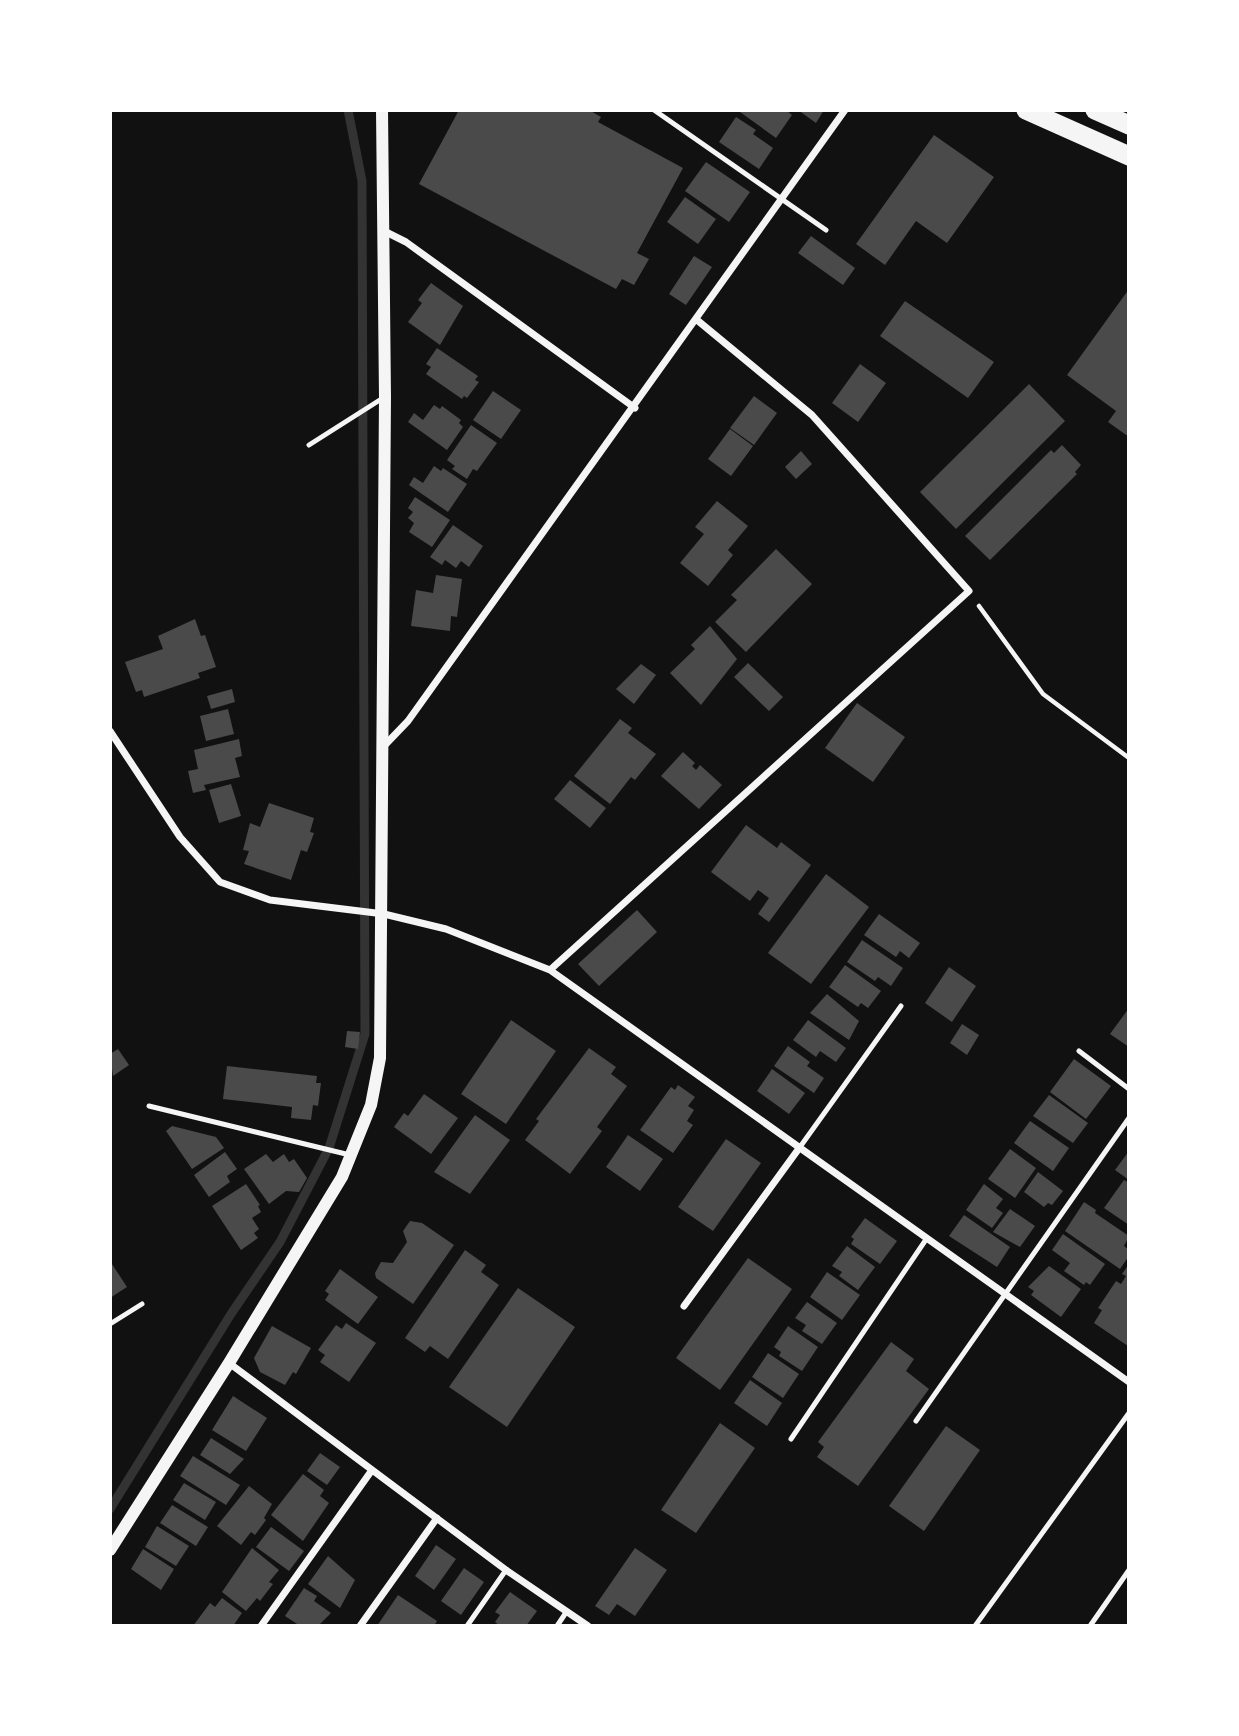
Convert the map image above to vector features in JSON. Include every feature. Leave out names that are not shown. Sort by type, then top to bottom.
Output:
[{"type":"highway","points":[[1026,110],[1129,156]]},
{"type":"highway","points":[[1095,110],[1129,125]]},
{"type":"street","points":[[384,746],[408,721],[635,408],[845,110]]},
{"type":"street","points":[[110,1550],[229,1363],[342,1177],[371,1105],[380,1058],[384,914],[385,397],[381,111]]},
{"type":"street","points":[[383,231],[406,242],[635,408]]},
{"type":"street","points":[[550,970],[969,591],[812,415],[697,320]]},
{"type":"street","points":[[110,731],[180,836],[220,882],[270,900],[384,914],[446,929],[550,970],[1129,1382]]},
{"type":"street","points":[[684,1306],[800,1147]]},
{"type":"street","points":[[229,1363],[506,1570],[587,1626]]},
{"type":"street","points":[[261,1626],[372,1470]]},
{"type":"street","points":[[360,1626],[437,1518]]},
{"type":"lane","points":[[654,110],[826,230]]},
{"type":"lane","points":[[309,445],[385,397]]},
{"type":"lane","points":[[800,1147],[901,1006]]},
{"type":"lane","points":[[1079,1051],[1129,1089]]},
{"type":"lane","points":[[149,1106],[351,1156]]},
{"type":"lane","points":[[916,1421],[1129,1118]]},
{"type":"lane","points":[[791,1439],[927,1238]]},
{"type":"lane","points":[[110,1324],[142,1304]]},
{"type":"lane","points":[[975,1626],[1129,1413]]},
{"type":"lane","points":[[467,1626],[506,1570]]},
{"type":"lane","points":[[1090,1626],[1129,1570]]},
{"type":"lane","points":[[557,1626],[567,1611]]},
{"type":"path","points":[[969,591],[1043,694],[1129,758]]},
{"type":"building","points":[[459,110],[589,110],[601,117],[598,122],[683,168],[637,253],[649,259],[634,285],[622,279],[616,289],[419,184]]},
{"type":"building","points":[[786,110],[792,115],[776,138],[740,112]]},
{"type":"building","points":[[798,110],[824,110],[816,123]]},
{"type":"building","points":[[736,117],[756,130],[753,134],[773,148],[759,169],[719,142]]},
{"type":"building","points":[[934,135],[994,177],[947,243],[916,221],[885,265],[856,244]]},
{"type":"building","points":[[706,162],[750,192],[729,222],[685,191]]},
{"type":"building","points":[[685,197],[716,219],[698,244],[667,222]]},
{"type":"building","points":[[811,236],[855,268],[843,285],[798,253]]},
{"type":"building","points":[[694,256],[712,267],[686,305],[669,294]]},
{"type":"building","points":[[431,283],[463,306],[440,345],[408,322],[422,303],[418,300]]},
{"type":"building","points":[[1129,289],[1129,437],[1108,422],[1116,411],[1067,375]]},
{"type":"building","points":[[905,301],[994,362],[968,398],[880,336]]},
{"type":"building","points":[[437,348],[478,376],[475,380],[479,382],[467,398],[464,396],[462,399],[426,374],[431,367],[426,364]]},
{"type":"building","points":[[860,364],[886,383],[858,422],[832,403]]},
{"type":"building","points":[[1029,384],[1065,421],[956,529],[920,492]]},
{"type":"building","points":[[493,391],[521,410],[501,439],[473,420]]},
{"type":"building","points":[[754,396],[777,413],[754,445],[730,428]]},
{"type":"building","points":[[434,405],[440,409],[442,406],[461,420],[459,423],[463,427],[447,450],[408,422],[414,413],[423,420]]},
{"type":"building","points":[[471,425],[497,443],[477,471],[473,469],[467,479],[452,469],[455,466],[447,460]]},
{"type":"building","points":[[730,429],[753,446],[731,476],[708,459]]},
{"type":"building","points":[[1062,445],[1081,465],[1075,472],[1077,474],[990,560],[965,536],[1051,450],[1054,453]]},
{"type":"building","points":[[801,451],[812,464],[796,479],[785,467]]},
{"type":"building","points":[[434,466],[441,471],[443,468],[467,484],[448,512],[409,485],[414,477],[423,483]]},
{"type":"building","points":[[415,497],[450,520],[432,547],[409,532],[414,523],[408,518],[413,512],[408,508]]},
{"type":"building","points":[[717,501],[748,526],[728,550],[733,555],[708,586],[680,563],[704,534],[695,527]]},
{"type":"building","points":[[453,525],[483,546],[469,567],[461,561],[456,568],[445,560],[442,565],[430,557]]},
{"type":"building","points":[[776,549],[812,584],[746,652],[715,622],[737,600],[731,595]]},
{"type":"building","points":[[436,575],[462,579],[457,617],[451,616],[450,631],[411,626],[416,590],[433,593]]},
{"type":"building","points":[[195,619],[201,636],[205,635],[216,667],[198,673],[200,678],[144,697],[142,690],[136,692],[125,662],[163,649],[158,636]]},
{"type":"building","points":[[710,626],[737,659],[701,705],[670,673],[695,649],[691,645]]},
{"type":"building","points":[[748,663],[783,697],[769,711],[734,677]]},
{"type":"building","points":[[641,664],[656,675],[634,704],[616,689]]},
{"type":"building","points":[[232,689],[235,702],[211,709],[207,696]]},
{"type":"building","points":[[857,703],[905,737],[873,782],[825,748]]},
{"type":"building","points":[[228,709],[234,734],[206,741],[200,716]]},
{"type":"building","points":[[620,719],[632,728],[628,733],[656,754],[635,780],[631,777],[610,804],[574,776]]},
{"type":"building","points":[[239,739],[242,756],[235,758],[240,777],[204,785],[206,790],[193,793],[188,771],[198,769],[194,750]]},
{"type":"building","points":[[683,752],[695,763],[692,766],[696,770],[700,765],[722,785],[699,809],[661,776]]},
{"type":"building","points":[[570,780],[606,808],[590,828],[554,799]]},
{"type":"building","points":[[231,784],[241,816],[219,823],[209,790]]},
{"type":"building","points":[[269,803],[314,818],[310,832],[314,833],[307,852],[301,850],[291,880],[244,864],[249,851],[243,850],[250,823],[260,827]]},
{"type":"building","points":[[746,825],[777,848],[781,842],[811,865],[769,922],[758,914],[769,898],[758,890],[750,901],[711,872]]},
{"type":"building","points":[[826,874],[869,907],[811,984],[768,953]]},
{"type":"building","points":[[637,910],[657,932],[599,986],[578,964]]},
{"type":"building","points":[[879,914],[920,943],[909,958],[900,951],[896,957],[864,935]]},
{"type":"building","points":[[862,940],[903,968],[891,986],[878,977],[875,981],[847,962]]},
{"type":"building","points":[[845,965],[881,991],[868,1008],[861,1003],[858,1007],[829,987]]},
{"type":"building","points":[[949,967],[976,986],[952,1022],[925,1003]]},
{"type":"building","points":[[827,994],[859,1021],[849,1040],[810,1013]]},
{"type":"building","points":[[1129,1008],[1129,1047],[1110,1034]]},
{"type":"building","points":[[511,1020],[556,1051],[506,1124],[461,1094]]},
{"type":"building","points":[[808,1020],[846,1048],[836,1062],[820,1051],[816,1057],[793,1040]]},
{"type":"building","points":[[962,1024],[979,1035],[967,1055],[950,1043]]},
{"type":"building","points":[[347,1031],[360,1032],[358,1049],[345,1047]]},
{"type":"building","points":[[788,1046],[810,1062],[807,1066],[824,1078],[814,1093],[774,1066]]},
{"type":"building","points":[[589,1048],[616,1067],[611,1074],[627,1086],[597,1127],[602,1131],[570,1174],[525,1140],[539,1121],[536,1119]]},
{"type":"building","points":[[118,1049],[129,1065],[113,1076],[110,1054]]},
{"type":"building","points":[[1074,1059],[1111,1086],[1086,1119],[1050,1092]]},
{"type":"building","points":[[227,1066],[317,1076],[316,1083],[321,1083],[318,1106],[313,1105],[311,1120],[291,1118],[292,1107],[223,1099]]},
{"type":"building","points":[[772,1069],[805,1093],[789,1114],[757,1091]]},
{"type":"building","points":[[678,1085],[695,1097],[688,1106],[694,1110],[687,1121],[693,1125],[673,1153],[640,1130],[671,1087],[675,1090]]},
{"type":"building","points":[[424,1094],[458,1118],[431,1154],[394,1127],[404,1113],[408,1116]]},
{"type":"building","points":[[1049,1095],[1088,1123],[1073,1143],[1033,1116]]},
{"type":"building","points":[[475,1115],[510,1140],[470,1194],[434,1172]]},
{"type":"building","points":[[1030,1121],[1069,1148],[1053,1171],[1014,1143]]},
{"type":"building","points":[[172,1126],[216,1137],[224,1148],[192,1169],[166,1131]]},
{"type":"building","points":[[628,1135],[663,1159],[640,1191],[606,1167]]},
{"type":"building","points":[[726,1139],[761,1163],[713,1231],[678,1207]]},
{"type":"building","points":[[1010,1149],[1036,1168],[1015,1198],[988,1179]]},
{"type":"building","points":[[1129,1151],[1129,1180],[1115,1170]]},
{"type":"building","points":[[225,1152],[237,1169],[227,1176],[230,1182],[209,1197],[194,1175]]},
{"type":"building","points":[[266,1154],[273,1162],[284,1154],[289,1162],[294,1159],[307,1178],[299,1192],[286,1191],[269,1204],[244,1169]]},
{"type":"building","points":[[1038,1172],[1063,1191],[1052,1205],[1048,1203],[1044,1207],[1024,1192]]},
{"type":"building","points":[[1124,1180],[1129,1183],[1129,1225],[1104,1208]]},
{"type":"building","points":[[246,1184],[260,1205],[258,1206],[261,1212],[252,1218],[259,1229],[254,1233],[258,1238],[241,1250],[212,1206]]},
{"type":"building","points":[[984,1184],[1003,1199],[996,1208],[1003,1213],[992,1228],[966,1210]]},
{"type":"building","points":[[1084,1202],[1096,1210],[1095,1213],[1129,1236],[1124,1246],[1129,1250],[1129,1256],[1120,1269],[1065,1231]]},
{"type":"building","points":[[1010,1209],[1035,1226],[1020,1247],[993,1232]]},
{"type":"building","points":[[964,1215],[1010,1247],[997,1267],[949,1236]]},
{"type":"building","points":[[865,1218],[897,1241],[880,1264],[851,1244],[854,1239],[851,1237]]},
{"type":"building","points":[[410,1221],[422,1223],[454,1245],[413,1304],[376,1278],[375,1273],[381,1262],[393,1263],[407,1242],[403,1231]]},
{"type":"building","points":[[1063,1234],[1105,1264],[1090,1285],[1086,1282],[1084,1285],[1064,1271],[1070,1263],[1052,1250]]},
{"type":"building","points":[[847,1246],[875,1267],[858,1290],[839,1276],[842,1272],[832,1266]]},
{"type":"building","points":[[465,1250],[486,1265],[481,1272],[499,1285],[448,1359],[430,1346],[425,1352],[405,1338]]},
{"type":"building","points":[[748,1258],[792,1289],[720,1390],[676,1358]]},
{"type":"building","points":[[110,1261],[127,1287],[110,1298]]},
{"type":"building","points":[[1129,1264],[1128,1346],[1094,1323],[1102,1310],[1098,1308],[1116,1281],[1121,1284],[1126,1276],[1122,1274]]},
{"type":"building","points":[[1049,1266],[1081,1289],[1061,1317],[1031,1295],[1034,1291],[1028,1287]]},
{"type":"building","points":[[340,1269],[378,1297],[358,1324],[325,1300],[329,1294],[325,1291]]},
{"type":"building","points":[[827,1272],[860,1295],[842,1320],[810,1297]]},
{"type":"building","points":[[518,1288],[575,1327],[507,1427],[449,1387]]},
{"type":"building","points":[[807,1302],[837,1323],[822,1344],[802,1331],[806,1325],[795,1318]]},
{"type":"building","points":[[346,1323],[376,1343],[349,1382],[320,1362],[325,1355],[318,1350],[336,1325],[342,1329]]},
{"type":"building","points":[[272,1326],[311,1348],[296,1374],[293,1372],[285,1385],[260,1372],[254,1358]]},
{"type":"building","points":[[788,1326],[818,1347],[802,1371],[779,1356],[781,1352],[774,1347]]},
{"type":"building","points":[[891,1342],[914,1359],[906,1371],[929,1389],[858,1486],[817,1457],[824,1447],[818,1442]]},
{"type":"building","points":[[768,1353],[799,1374],[783,1398],[752,1377]]},
{"type":"building","points":[[750,1380],[782,1403],[767,1426],[734,1403]]},
{"type":"building","points":[[233,1396],[267,1418],[246,1451],[212,1430]]},
{"type":"building","points":[[720,1423],[755,1448],[696,1533],[661,1510]]},
{"type":"building","points":[[946,1426],[980,1450],[924,1531],[889,1506]]},
{"type":"building","points":[[211,1438],[244,1459],[230,1474],[200,1455]]},
{"type":"building","points":[[320,1453],[340,1467],[327,1485],[307,1471]]},
{"type":"building","points":[[193,1456],[240,1485],[226,1505],[180,1476]]},
{"type":"building","points":[[303,1474],[324,1490],[320,1496],[329,1503],[303,1541],[271,1515]]},
{"type":"building","points":[[184,1483],[216,1502],[205,1520],[173,1500]]},
{"type":"building","points":[[249,1486],[272,1504],[264,1518],[266,1520],[255,1535],[251,1532],[241,1545],[217,1526]]},
{"type":"building","points":[[172,1505],[208,1527],[196,1546],[160,1523]]},
{"type":"building","points":[[157,1526],[189,1546],[176,1566],[145,1547]]},
{"type":"building","points":[[271,1527],[304,1551],[289,1571],[256,1547]]},
{"type":"building","points":[[436,1545],[456,1559],[434,1590],[415,1576]]},
{"type":"building","points":[[252,1548],[279,1570],[269,1582],[273,1584],[260,1601],[257,1598],[246,1611],[222,1592]]},
{"type":"building","points":[[635,1548],[667,1570],[635,1616],[617,1604],[609,1615],[595,1606]]},
{"type":"building","points":[[143,1549],[174,1569],[161,1590],[131,1569]]},
{"type":"building","points":[[328,1556],[355,1580],[340,1608],[308,1584]]},
{"type":"building","points":[[464,1568],[484,1582],[461,1615],[441,1601]]},
{"type":"building","points":[[304,1588],[317,1596],[314,1601],[331,1613],[318,1626],[300,1626],[285,1616]]},
{"type":"building","points":[[510,1592],[537,1611],[526,1626],[500,1626],[495,1622],[500,1615],[495,1612]]},
{"type":"building","points":[[398,1595],[437,1621],[434,1626],[377,1626]]},
{"type":"building","points":[[222,1598],[242,1613],[233,1626],[193,1626],[210,1603],[215,1607]]},
{"type":"waterway","points":[[110,1509],[231,1314],[280,1242],[329,1148],[365,1034],[362,181],[348,110]]}]
